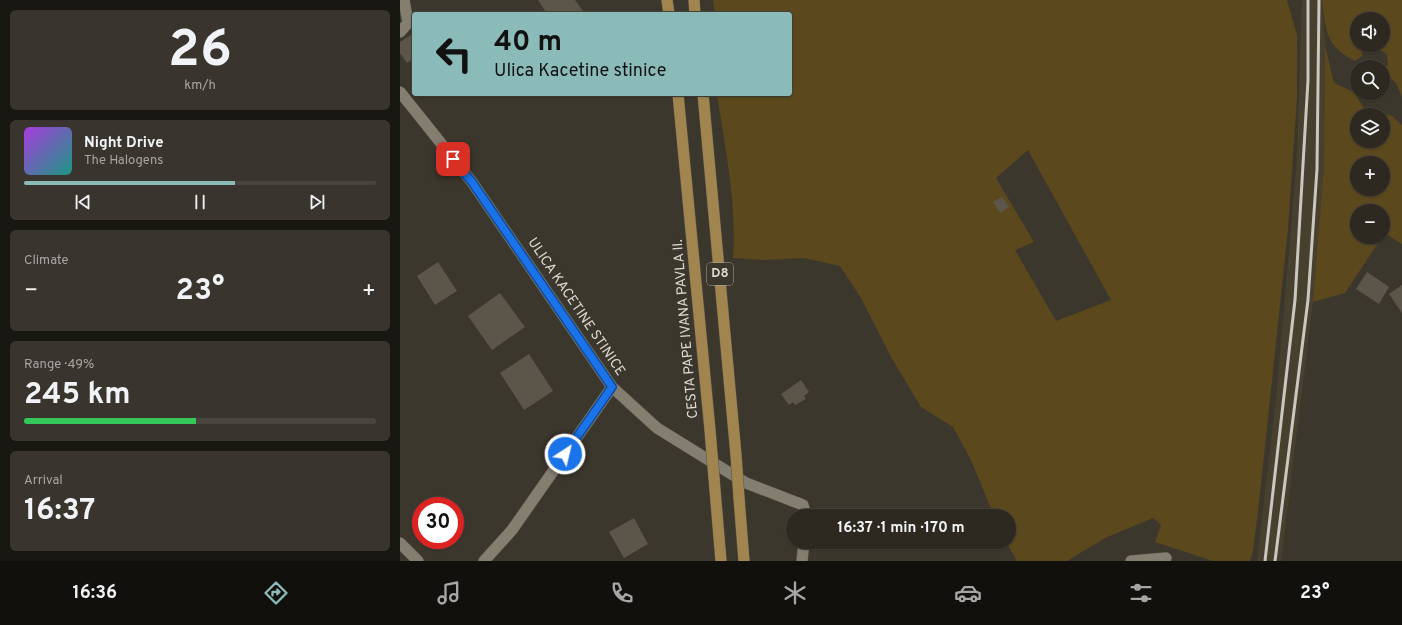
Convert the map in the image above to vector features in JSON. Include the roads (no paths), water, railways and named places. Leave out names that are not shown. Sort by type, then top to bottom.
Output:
[{"type":"main road","points":[[667,0],[669,12]]},
{"type":"main road","points":[[694,0],[695,12]]},
{"type":"main road","name":"CESTA PAPE IVANA PAVLA II.","points":[[678,96],[721,561]]},
{"type":"main road","name":"D8","points":[[703,96],[736,455],[744,561]]},
{"type":"street","points":[[400,32],[408,23],[404,0]]},
{"type":"street","name":"ULICA KACETINE STINICE","points":[[400,92],[472,182],[612,387],[657,428],[746,482],[803,505],[804,509]]},
{"type":"street","points":[[484,561],[512,530],[612,387]]},
{"type":"street","points":[[400,543],[418,561]]},
{"type":"street","points":[[802,561],[803,549]]},
{"type":"street","points":[[1131,561],[1166,558]]},
{"type":"railway","points":[[1265,561],[1295,300],[1308,80],[1308,0]]},
{"type":"railway","points":[[1275,561],[1308,300],[1317,169],[1319,0]]}]
